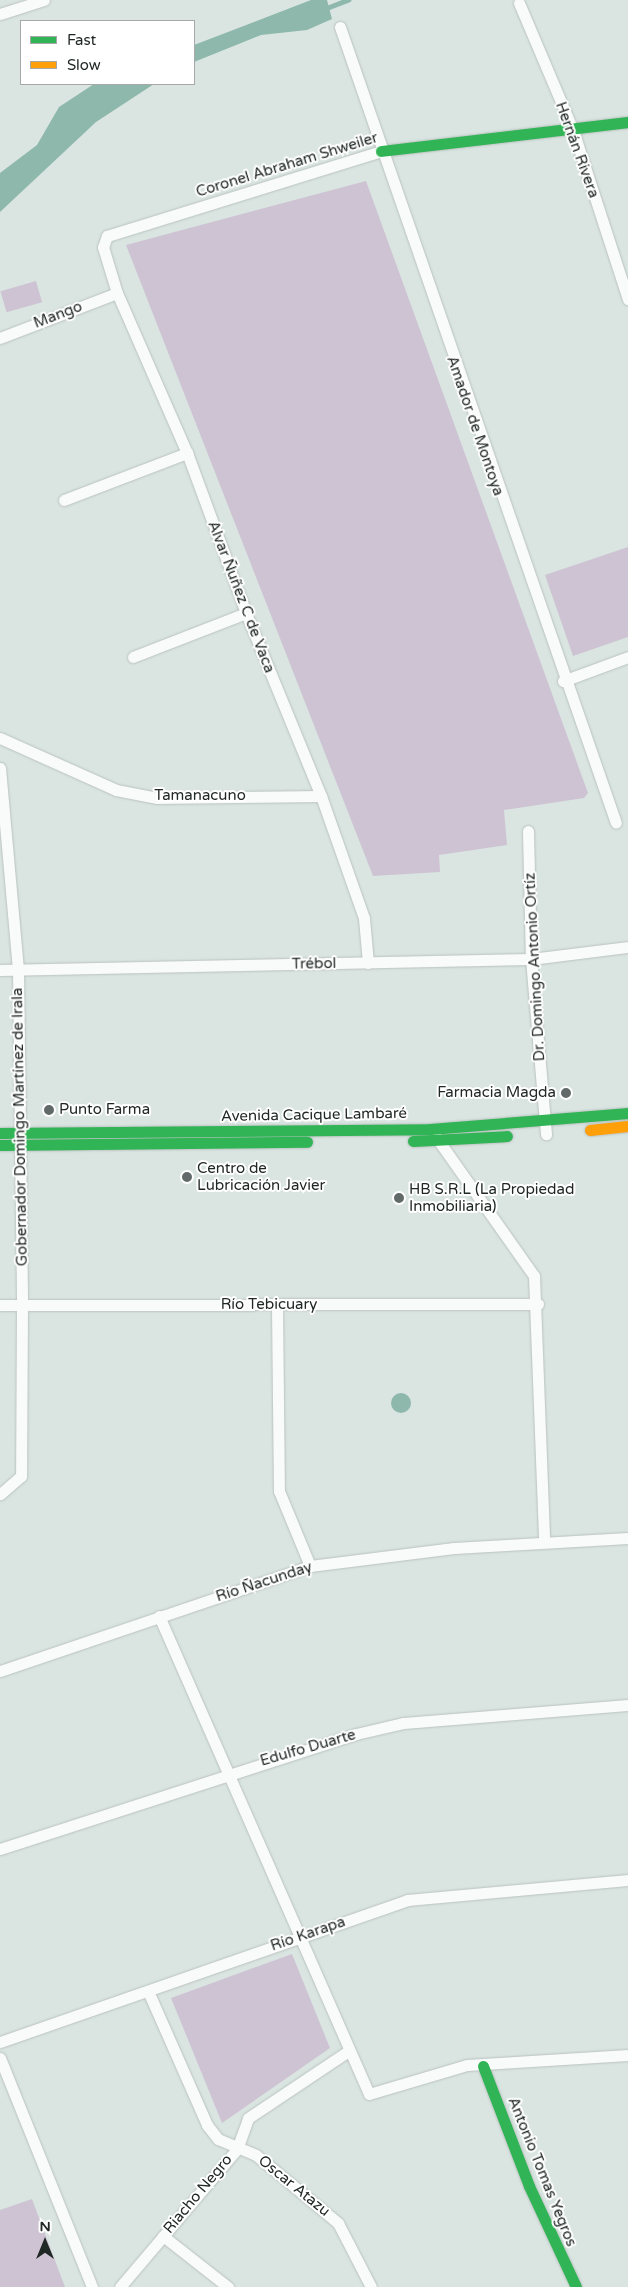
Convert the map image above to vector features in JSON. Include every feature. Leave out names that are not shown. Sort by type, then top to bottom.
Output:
[{"type":"main road","name":"Coronel Abraham Shweiler","points":[[381,151],[628,122]]},
{"type":"main road","name":"Avenida Cacique Lambaré","points":[[0,1133],[430,1129],[545,1122],[628,1113]]},
{"type":"main road","points":[[574,1132],[628,1126]]},
{"type":"main road","points":[[412,1129],[412,1141]]},
{"type":"main road","points":[[245,1130],[245,1143]]},
{"type":"main road","points":[[121,1132],[121,1144]]},
{"type":"main road","name":"Avenida Cacique Lambaré","points":[[0,1145],[439,1141],[517,1136]]},
{"type":"main road","name":"Antonio Tomas Yegros","points":[[484,2066],[529,2186],[576,2287]]},
{"type":"street","points":[[0,14],[44,0]]},
{"type":"street","name":"Hernán Rivera","points":[[519,3],[572,130],[628,299]]},
{"type":"street","name":"Amador de Montoya","points":[[340,27],[563,681],[616,823]]},
{"type":"street","name":"Coronel Abraham Shweiler","points":[[107,236],[381,151]]},
{"type":"street","name":"Alvar Ñuñez C de Vaca","points":[[107,236],[103,247],[117,293],[187,453],[246,613],[321,796],[364,918],[368,963]]},
{"type":"street","name":"Mango","points":[[0,338],[117,293]]},
{"type":"street","points":[[64,500],[187,453]]},
{"type":"street","points":[[133,658],[246,613]]},
{"type":"street","points":[[563,681],[628,657]]},
{"type":"street","name":"Tamanacuno","points":[[0,738],[116,790],[157,798],[321,796]]},
{"type":"street","name":"Gobernador Domingo Martínez de Irala","points":[[0,768],[18,970],[22,1305],[21,1476],[14,1485],[0,1494]]},
{"type":"street","name":"Dr. Domingo Antonio Ortíz","points":[[528,831],[531,960],[546,1134]]},
{"type":"street","name":"Trébol","points":[[0,970],[531,960],[628,947]]},
{"type":"street","points":[[430,1129],[529,1264],[538,1304],[544,1541]]},
{"type":"street","name":"Río Tebicuary","points":[[0,1305],[538,1304]]},
{"type":"street","points":[[277,1305],[279,1491],[310,1566]]},
{"type":"street","name":"Río Ñacunday","points":[[0,1671],[310,1566],[544,1541],[628,1538]]},
{"type":"street","points":[[159,1616],[347,2052],[369,2094],[449,2069],[628,2055]]},
{"type":"street","name":"Edulfo Duarte","points":[[0,1849],[227,1772],[403,1724],[628,1705]]},
{"type":"street","name":"Río Karapa","points":[[0,2042],[406,1900],[628,1880]]},
{"type":"street","name":"Oscar Atazu","points":[[148,1991],[207,2125],[218,2139],[256,2155],[338,2223],[370,2287]]},
{"type":"street","name":"Riacho Negro","points":[[120,2287],[236,2148],[248,2118],[347,2052]]},
{"type":"street","points":[[0,2058],[92,2287]]},
{"type":"street","points":[[163,2236],[228,2287]]},
{"type":"shaded area","points":[[311,0],[327,0],[332,19],[307,30],[261,35],[195,62],[195,45]]},
{"type":"shaded area","points":[[92,85],[152,85],[96,122],[0,212],[0,173],[37,145],[59,107]]},
{"type":"shaded area","points":[[366,181],[588,793],[584,798],[504,810],[507,845],[439,855],[440,872],[373,876],[126,245]]},
{"type":"shaded area","points":[[36,281],[42,302],[6,312],[0,291]]},
{"type":"shaded area","points":[[628,547],[628,637],[573,656],[545,575]]},
{"type":"shaded area","points":[[401,1393],[408,1396],[411,1403],[408,1410],[401,1413],[394,1410],[391,1403],[394,1396]]},
{"type":"shaded area","points":[[292,1954],[330,2048],[222,2123],[171,1998]]},
{"type":"shaded area","points":[[32,2199],[65,2287],[0,2287],[0,2210]]},
{"type":"waterway","points":[[324,9],[348,0]]},
{"type":"traffic: fast","points":[[381,151],[628,122]]},
{"type":"traffic: fast","points":[[0,1133],[430,1129],[628,1113]]},
{"type":"traffic: fast","points":[[413,1141],[507,1136]]},
{"type":"traffic: fast","points":[[0,1145],[307,1142]]},
{"type":"traffic: fast","points":[[483,2066],[529,2186],[576,2287]]},
{"type":"traffic: slow","points":[[590,1130],[628,1126]]},
{"type":"place","name":"Farmacia Magda","points":[[566,1093]]},
{"type":"place","name":"Punto Farma","points":[[49,1110]]},
{"type":"place","name":"Centro de Lubricación Javier","points":[[187,1177]]},
{"type":"place","name":"HB S.R.L (La Propiedad Inmobiliaria)","points":[[399,1198]]}]
